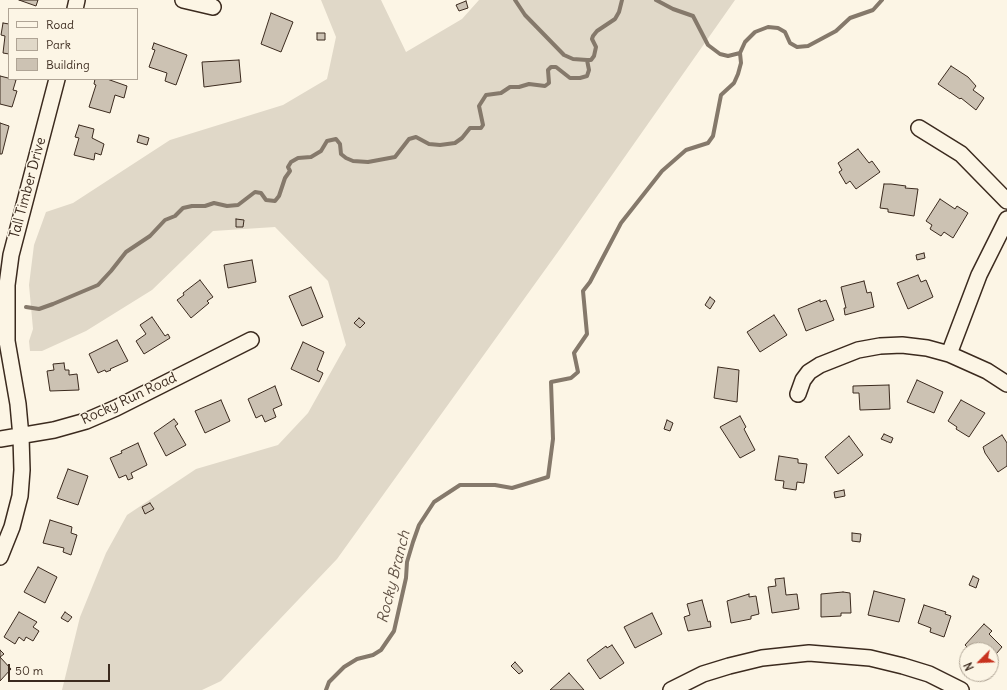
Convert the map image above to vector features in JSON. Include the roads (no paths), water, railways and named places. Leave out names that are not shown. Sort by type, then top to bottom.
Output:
[{"type":"street","points":[[183,0],[213,7]]},
{"type":"street","name":"Tall Timber Drive","points":[[0,557],[12,527],[20,496],[22,470],[21,437],[8,341],[7,285],[11,255],[57,80]]},
{"type":"street","points":[[919,128],[961,154],[1007,201]]},
{"type":"street","points":[[949,354],[978,275],[1007,220]]},
{"type":"street","name":"Rocky Run Road","points":[[0,440],[54,430],[86,421],[116,408],[251,340]]},
{"type":"street","points":[[798,394],[803,380],[810,372],[836,357],[858,350],[880,346],[902,345],[927,348],[949,354],[987,371],[1007,384]]},
{"type":"street","points":[[671,690],[703,674],[729,666],[762,658],[809,653],[870,658],[903,666],[929,674],[961,690]]},
{"type":"waterway","points":[[515,0],[525,15],[564,55],[573,59],[587,60]]},
{"type":"waterway","points":[[26,307],[39,309],[98,285],[126,252],[150,236],[165,220],[175,216],[183,208],[205,206],[214,203],[227,206],[238,205],[255,192],[261,193],[266,200],[275,201],[279,196],[285,178],[290,171],[288,167],[291,162],[298,158],[311,157],[321,151],[327,141],[336,139],[340,144],[341,154],[346,158],[353,161],[368,162],[395,157],[409,139],[416,137],[429,144],[440,145],[455,143],[462,138],[470,128],[481,128],[483,125],[479,106],[486,95],[501,93],[510,87],[519,87],[529,84],[545,86],[549,83],[548,70],[551,67],[556,67],[570,78],[587,76],[589,70],[587,60],[591,60],[594,56],[596,47],[592,39],[593,36],[597,31],[615,19],[619,12],[622,0]]},
{"type":"waterway","points":[[656,0],[673,9],[693,16],[708,45],[720,54],[728,56],[740,53]]},
{"type":"waterway","name":"Rocky Branch","points":[[326,690],[329,682],[344,667],[357,659],[373,655],[381,650],[394,631],[406,578],[407,562],[413,542],[419,525],[434,502],[460,485],[495,485],[512,488],[548,477],[553,439],[551,382],[571,378],[578,372],[574,353],[587,334],[583,291],[590,282],[621,223],[662,171],[686,150],[708,143],[713,136],[721,95],[734,83],[741,63],[740,53],[745,42],[755,32],[768,27],[778,28],[785,32],[790,43],[797,47],[808,46],[836,31],[850,18],[873,10],[882,0]]}]
